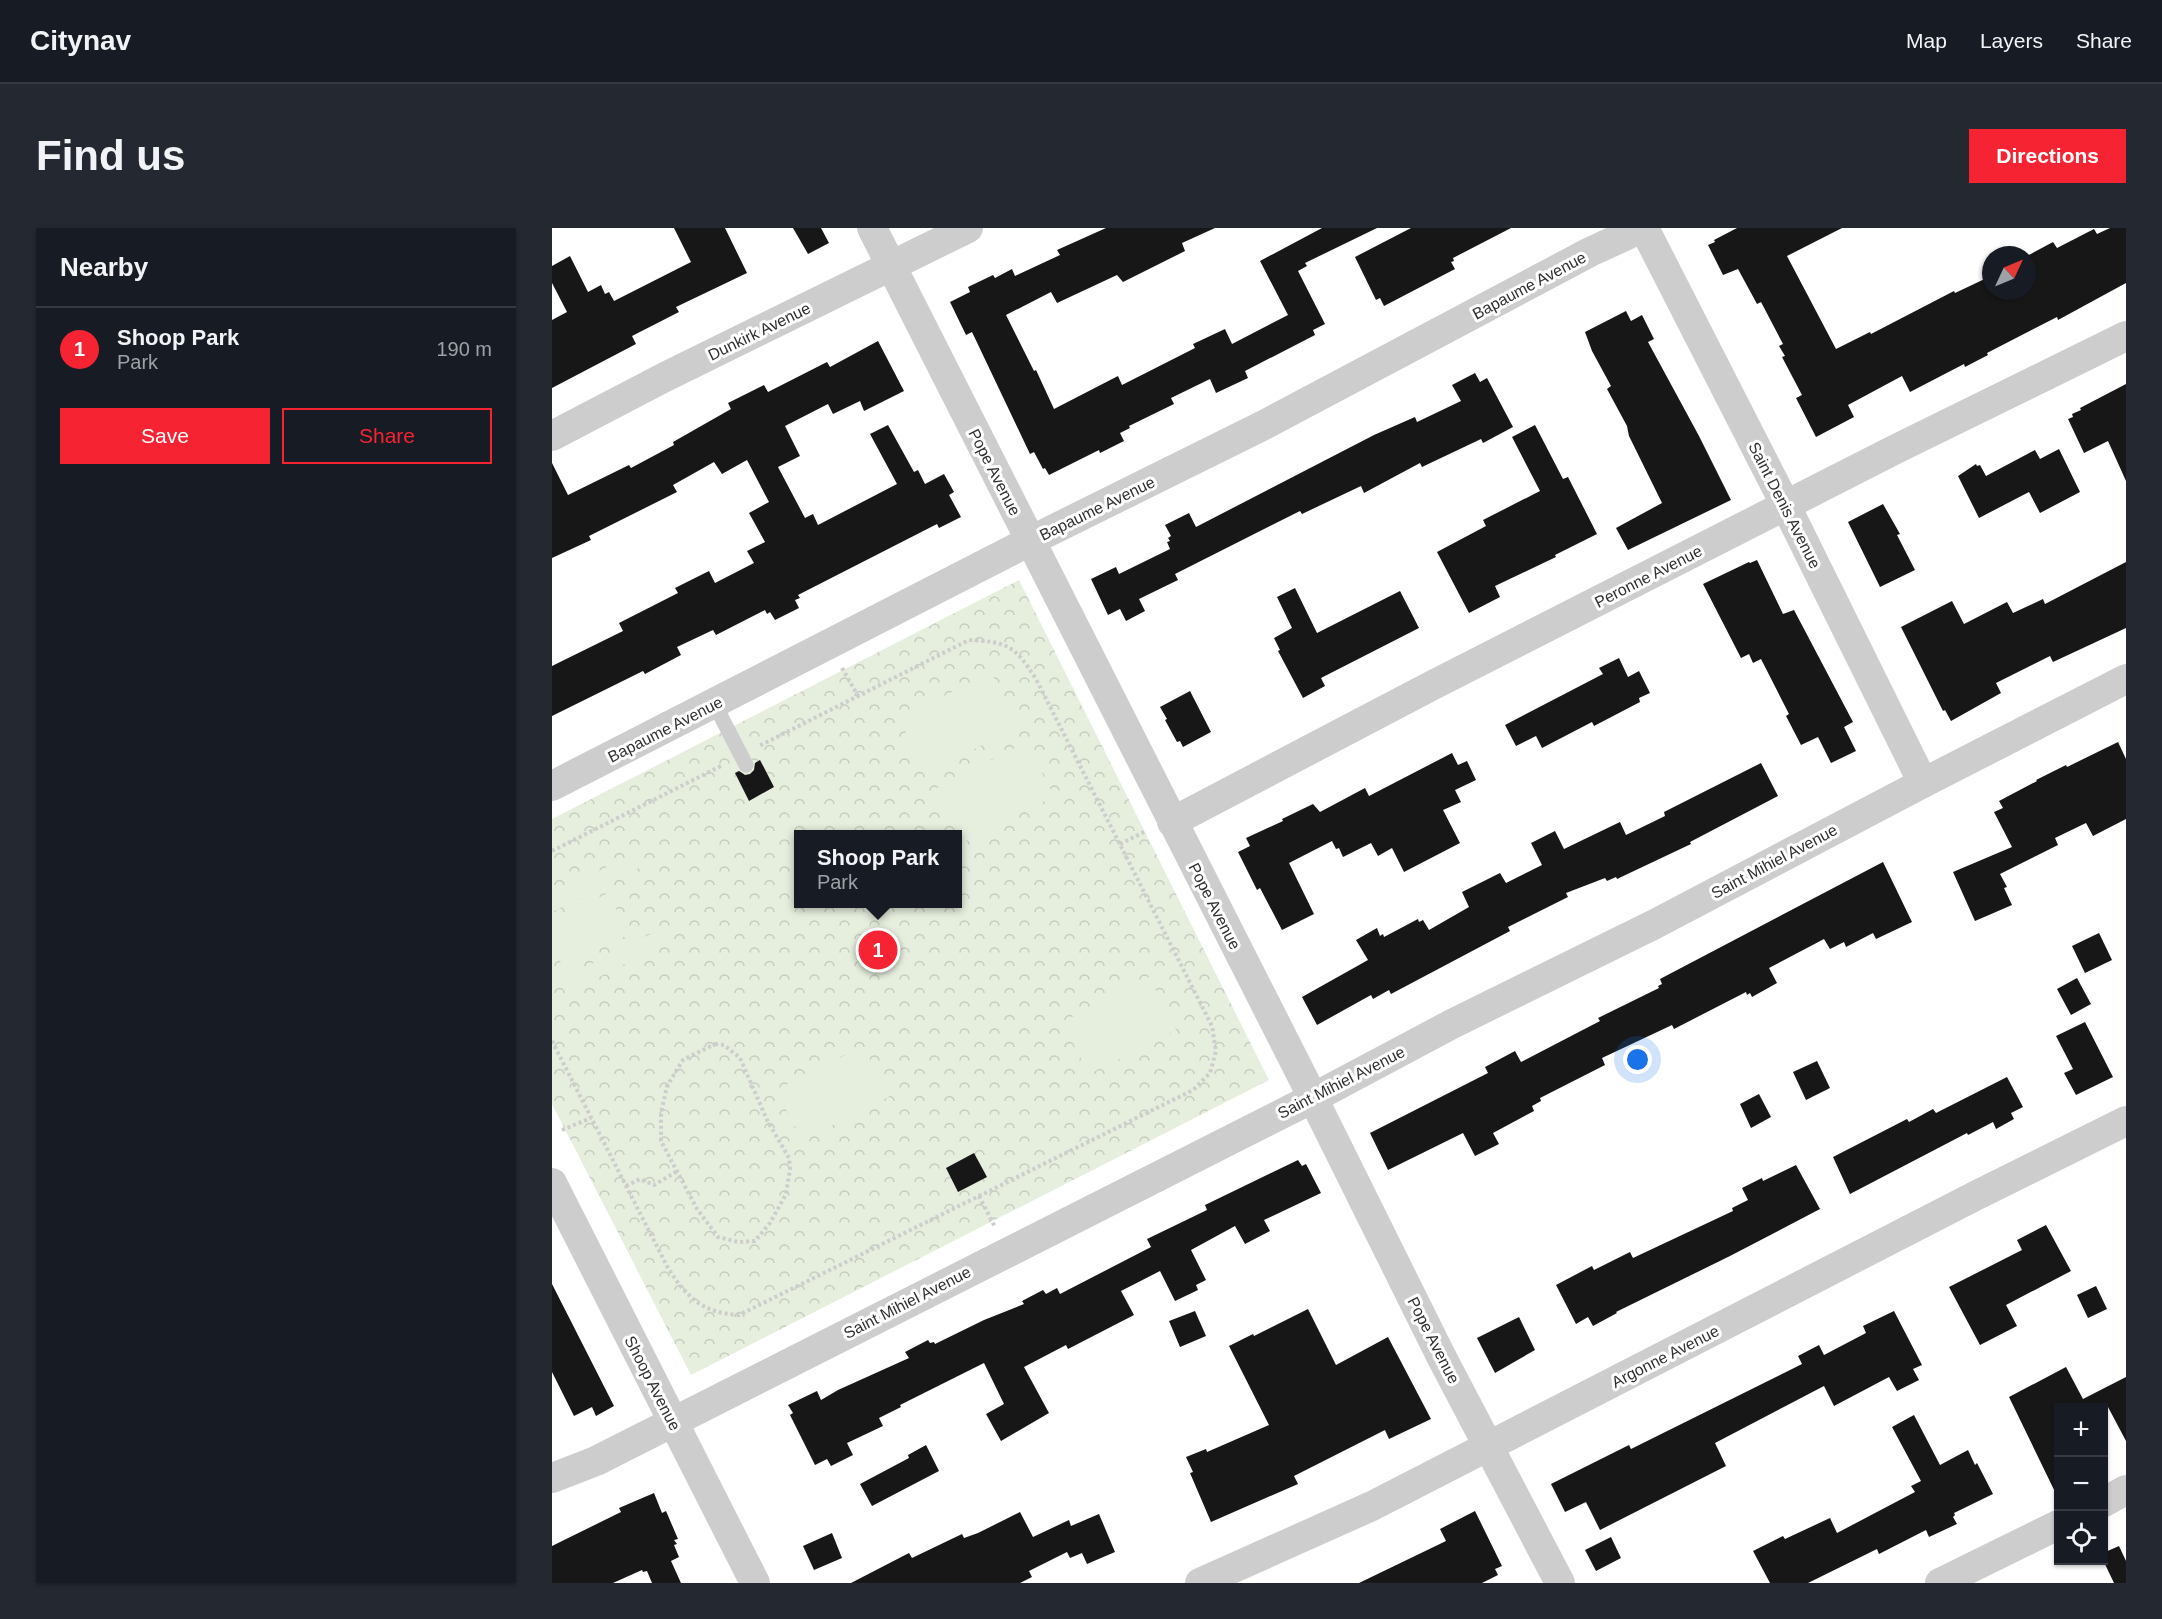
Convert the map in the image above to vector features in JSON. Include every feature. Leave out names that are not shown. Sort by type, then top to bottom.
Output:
[{"type":"street","name":"Pope Avenue","points":[[872,228],[1313,1098],[1441,1356],[1560,1583]]},
{"type":"street","name":"Dunkirk Avenue","points":[[552,436],[665,377],[968,228]]},
{"type":"street","name":"Saint Denis Avenue","points":[[1643,228],[1786,506],[1923,783]]},
{"type":"street","name":"Bapaume Avenue","points":[[552,786],[1030,541],[1264,425],[1590,252],[1643,228]]},
{"type":"street","name":"Peronne Avenue","points":[[1172,822],[1433,685],[2126,336]]},
{"type":"street","name":"Saint Mihiel Avenue","points":[[552,1478],[596,1461],[1313,1098],[1452,1024],[1655,924],[2126,679]]},
{"type":"street","name":"Argonne Avenue","points":[[1200,1583],[1372,1506],[2126,1120]]},
{"type":"street","name":"Shoop Avenue","points":[[552,1183],[755,1583]]},
{"type":"street","points":[[2108,1500],[2126,1490]]},
{"type":"street","points":[[1940,1583],[2054,1528]]},
{"type":"lane","points":[[714,703],[744,760]]},
{"type":"path","points":[[552,851],[744,760],[858,696],[969,640],[992,641],[1009,645],[1024,660],[1036,679],[1212,1026],[1216,1051],[1210,1073],[1193,1090],[739,1316],[721,1314],[701,1305],[682,1291],[668,1268],[552,1041]]},
{"type":"path","points":[[842,668],[858,696]]},
{"type":"path","points":[[715,1044],[724,1045],[740,1058],[768,1120],[789,1158],[790,1169],[786,1194],[770,1223],[755,1240],[738,1242],[718,1237],[697,1209],[676,1172],[661,1141],[661,1113],[667,1086],[683,1060],[715,1044]]},
{"type":"path","points":[[562,1131],[591,1118]]},
{"type":"path","points":[[626,1186],[640,1179],[654,1185],[676,1172]]},
{"type":"path","points":[[979,1196],[995,1227]]},
{"type":"green space","points":[[1019,580],[1269,1080],[691,1375],[552,1104],[552,819]]},
{"type":"green space","points":[[991,672],[1019,727],[926,773],[899,719]]},
{"type":"green space","points":[[1026,742],[1054,796],[962,843],[962,830],[956,830],[935,789]]},
{"type":"green space","points":[[632,854],[639,868],[552,912],[552,895]]},
{"type":"green space","points":[[608,893],[629,934],[563,967],[552,945],[552,921]]},
{"type":"green space","points":[[666,926],[673,940],[573,990],[566,977]]},
{"type":"green space","points":[[1149,977],[1176,1030],[1089,1074],[1062,1022]]},
{"type":"green space","points":[[863,1046],[889,1097],[802,1140],[776,1090]]},
{"type":"building","points":[[674,228],[725,228],[747,273],[676,307],[679,312],[632,336],[636,344],[552,388],[552,320],[567,312],[552,283],[552,266],[570,256],[588,292],[601,285],[605,294],[609,292],[614,301],[691,262]]},
{"type":"building","points":[[793,228],[821,228],[829,243],[808,254]]},
{"type":"building","points":[[1106,228],[1215,228],[1182,243],[1185,251],[1123,282],[1117,275],[1057,303],[1051,292],[1006,315],[1054,409],[1118,376],[1122,385],[1195,348],[1193,344],[1225,329],[1232,344],[1288,315],[1260,261],[1322,228],[1377,228],[1305,263],[1307,266],[1298,271],[1325,324],[1313,330],[1315,335],[1245,371],[1248,378],[1216,393],[1210,379],[1171,398],[1174,404],[1129,426],[1130,428],[1120,433],[1124,441],[1100,453],[1099,450],[1049,475],[1034,452],[1030,454],[972,332],[966,335],[950,302],[970,292],[968,287],[993,275],[995,278],[1012,269],[1015,276],[1060,255],[1057,250]]},
{"type":"building","points":[[1411,228],[1511,228],[1453,258],[1454,261],[1451,262],[1455,269],[1384,306],[1380,298],[1376,300],[1355,257]]},
{"type":"building","points":[[1737,228],[1842,228],[1787,256],[1836,349],[1870,332],[1871,334],[1954,291],[1955,293],[1982,280],[1982,300],[2036,300],[2036,251],[2053,242],[2057,248],[2094,229],[2097,234],[2110,228],[2126,228],[2126,283],[2058,320],[2057,317],[1987,353],[1988,355],[1965,367],[1964,364],[1910,392],[1902,376],[1848,405],[1854,417],[1816,437],[1796,398],[1802,395],[1782,357],[1785,356],[1779,346],[1783,344],[1761,302],[1757,304],[1738,269],[1723,275],[1708,245],[1715,242],[1714,240]]},
{"type":"building","points":[[1626,311],[1631,321],[1642,315],[1654,339],[1648,342],[1731,500],[1628,550],[1616,528],[1662,503],[1629,436],[1627,426],[1607,389],[1611,386],[1592,351],[1585,332]]},
{"type":"building","points":[[878,341],[904,391],[864,411],[860,401],[833,414],[828,404],[785,426],[800,456],[778,467],[805,518],[813,514],[818,525],[897,484],[870,434],[888,425],[914,472],[918,470],[925,484],[944,474],[954,492],[949,495],[961,517],[939,528],[937,524],[798,595],[800,598],[795,600],[799,608],[775,620],[770,612],[767,614],[765,610],[716,635],[713,630],[677,647],[681,655],[552,716],[552,666],[623,631],[619,623],[678,593],[675,588],[709,571],[715,583],[754,563],[747,551],[765,542],[749,513],[769,502],[747,460],[722,474],[714,462],[673,485],[677,492],[589,536],[591,540],[552,558],[552,463],[568,495],[629,465],[631,468],[674,445],[673,442],[731,409],[728,403],[764,385],[768,392],[827,362],[830,367]]},
{"type":"building","points":[[1475,373],[1480,382],[1487,378],[1513,427],[1483,443],[1481,439],[1422,467],[1420,463],[1364,493],[1361,486],[1302,514],[1300,511],[1175,574],[1178,580],[1139,599],[1145,611],[1126,621],[1120,609],[1108,615],[1091,579],[1116,567],[1119,574],[1170,549],[1167,542],[1170,541],[1168,538],[1171,536],[1165,525],[1189,513],[1196,527],[1374,435],[1415,417],[1417,422],[1461,401],[1452,385]]},
{"type":"building","points":[[2126,384],[2126,481],[2108,441],[2084,453],[2068,419],[2073,417],[2072,414],[2081,410],[2080,408]]},
{"type":"building","points":[[1535,425],[1563,479],[1568,477],[1597,534],[1555,555],[1556,557],[1495,586],[1500,597],[1469,613],[1437,552],[1486,526],[1483,520],[1540,491],[1512,437]]},
{"type":"building","points":[[2059,449],[2080,492],[2040,513],[2029,492],[1979,518],[1958,476],[1976,464],[1980,465],[1986,476],[2035,450],[2040,459]]},
{"type":"building","points":[[1883,504],[1900,534],[1897,535],[1915,570],[1880,587],[1848,522]]},
{"type":"building","points":[[1757,560],[1783,614],[1794,610],[1853,722],[1844,727],[1856,751],[1831,763],[1818,737],[1801,745],[1786,716],[1789,714],[1761,659],[1753,663],[1749,654],[1741,658],[1703,584]]},
{"type":"building","points":[[2126,562],[2126,628],[2053,662],[2050,656],[1996,683],[2001,693],[1951,721],[1945,710],[1943,711],[1901,627],[1952,601],[1964,624],[2007,602],[2013,613],[2043,599],[2045,604]]},
{"type":"building","points":[[1295,588],[1317,633],[1400,591],[1419,628],[1321,678],[1325,686],[1303,698],[1278,651],[1280,650],[1274,638],[1292,628],[1277,597]]},
{"type":"building","points":[[1619,658],[1628,677],[1639,671],[1650,693],[1639,698],[1640,702],[1594,726],[1592,722],[1542,748],[1536,736],[1516,746],[1505,725],[1603,674],[1599,668]]},
{"type":"building","points":[[1190,691],[1211,732],[1183,747],[1180,741],[1177,742],[1160,707]]},
{"type":"building","points":[[2118,742],[2126,759],[2126,819],[2093,836],[2086,823],[2055,838],[2058,845],[2000,874],[2007,887],[2004,888],[2012,905],[1975,921],[1953,872],[2012,847],[1994,812],[2003,808],[1999,801],[2066,765],[2067,767]]},
{"type":"building","points":[[1452,753],[1458,765],[1467,761],[1476,780],[1455,790],[1461,802],[1443,810],[1460,843],[1404,872],[1392,848],[1378,856],[1371,843],[1343,857],[1339,848],[1336,849],[1332,841],[1289,863],[1314,914],[1282,930],[1260,888],[1257,890],[1238,852],[1250,846],[1246,838],[1313,804],[1320,812],[1365,788],[1369,796]]},
{"type":"building","points":[[760,760],[774,787],[749,801],[735,773],[739,771],[745,775],[750,774],[754,770],[755,763]]},
{"type":"building","points":[[1761,763],[1778,796],[1690,842],[1691,844],[1617,879],[1616,877],[1607,881],[1605,878],[1566,893],[1568,897],[1508,927],[1510,931],[1391,994],[1389,990],[1373,999],[1371,995],[1317,1025],[1302,997],[1368,960],[1356,940],[1377,928],[1380,936],[1383,934],[1384,937],[1418,919],[1419,922],[1423,920],[1429,930],[1469,907],[1462,892],[1500,873],[1506,883],[1542,865],[1531,843],[1555,831],[1564,849],[1620,822],[1626,835],[1665,816],[1664,812]]},
{"type":"building","points":[[1883,862],[1912,922],[1876,939],[1873,933],[1846,947],[1844,942],[1830,949],[1824,939],[1769,968],[1777,983],[1752,997],[1746,992],[1674,1029],[1672,1025],[1602,1058],[1605,1065],[1540,1098],[1541,1101],[1532,1106],[1534,1111],[1493,1133],[1499,1144],[1475,1156],[1463,1133],[1388,1170],[1370,1133],[1488,1073],[1485,1067],[1515,1051],[1521,1062],[1600,1021],[1598,1018],[1659,988],[1658,986],[1662,984],[1660,979]]},
{"type":"building","points":[[2099,933],[2112,960],[2085,973],[2072,946]]},
{"type":"building","points":[[2077,978],[2091,1004],[2071,1015],[2057,989]]},
{"type":"building","points":[[2085,1022],[2113,1077],[2076,1095],[2064,1073],[2073,1069],[2056,1036]]},
{"type":"building","points":[[1817,1061],[1830,1088],[1806,1100],[1793,1072]]},
{"type":"building","points":[[2007,1077],[2023,1107],[2011,1113],[2014,1119],[1996,1129],[1993,1122],[1968,1135],[1967,1133],[1850,1194],[1833,1157],[1907,1119],[1909,1122],[1933,1109],[1936,1113]]},
{"type":"building","points":[[1759,1094],[1771,1117],[1751,1128],[1740,1104]]},
{"type":"building","points":[[974,1153],[987,1177],[958,1192],[946,1168]]},
{"type":"building","points":[[1298,1160],[1302,1166],[1306,1164],[1321,1193],[1264,1220],[1270,1231],[1245,1244],[1235,1226],[1191,1250],[1206,1280],[1196,1285],[1198,1290],[1175,1301],[1160,1271],[1121,1291],[1134,1315],[1068,1349],[1066,1345],[1024,1367],[1049,1413],[1001,1441],[986,1414],[1004,1404],[984,1363],[879,1418],[883,1426],[847,1443],[853,1455],[831,1466],[827,1459],[815,1465],[790,1415],[793,1413],[788,1405],[817,1391],[821,1400],[909,1358],[905,1352],[928,1340],[935,1344],[984,1320],[1024,1304],[1022,1301],[1043,1290],[1046,1294],[1057,1288],[1060,1294],[1151,1247],[1147,1239],[1207,1210],[1205,1205]]},
{"type":"building","points":[[1796,1165],[1820,1209],[1616,1312],[1593,1326],[1588,1317],[1576,1324],[1556,1285],[1592,1266],[1594,1270],[1630,1252],[1633,1258],[1733,1211],[1732,1208],[1748,1200],[1742,1188]]},
{"type":"building","points":[[2046,1225],[2071,1271],[2006,1305],[2017,1326],[1980,1345],[1949,1287],[2022,1250],[2017,1240]]},
{"type":"building","points":[[552,1284],[614,1406],[596,1416],[592,1407],[574,1416],[552,1372]]},
{"type":"building","points":[[2096,1286],[2107,1309],[2088,1318],[2077,1295]]},
{"type":"building","points":[[1308,1309],[1336,1365],[1388,1337],[1431,1419],[1389,1439],[1385,1430],[1294,1476],[1298,1484],[1211,1522],[1190,1473],[1193,1472],[1186,1457],[1206,1449],[1207,1452],[1269,1425],[1229,1346]]},
{"type":"building","points":[[1195,1311],[1206,1336],[1180,1347],[1169,1321]]},
{"type":"building","points":[[1894,1311],[1922,1365],[1913,1369],[1919,1380],[1897,1391],[1889,1377],[1834,1406],[1824,1386],[1715,1443],[1726,1466],[1600,1530],[1586,1502],[1565,1512],[1551,1484],[1629,1445],[1631,1449],[1802,1364],[1798,1356],[1819,1345],[1824,1355],[1866,1333],[1863,1326]]},
{"type":"building","points":[[1519,1317],[1535,1350],[1495,1373],[1477,1338]]},
{"type":"building","points":[[2066,1367],[2083,1399],[2126,1377],[2126,1441],[2108,1403],[2054,1403],[2054,1490],[2009,1397]]},
{"type":"building","points":[[1914,1415],[1940,1465],[1968,1450],[1993,1494],[1954,1513],[1953,1517],[1957,1524],[1929,1537],[1926,1530],[1879,1554],[1877,1549],[1808,1583],[1770,1583],[1753,1551],[1783,1536],[1785,1539],[1830,1518],[1837,1533],[1915,1492],[1911,1486],[1921,1481],[1892,1427]]},
{"type":"building","points":[[926,1445],[939,1471],[872,1506],[860,1484],[909,1458],[908,1455]]},
{"type":"building","points":[[654,1493],[662,1513],[666,1511],[678,1539],[674,1540],[677,1544],[674,1545],[679,1557],[671,1561],[681,1583],[652,1583],[647,1571],[642,1570],[613,1583],[552,1583],[552,1546],[621,1512],[619,1508]]},
{"type":"building","points":[[1475,1511],[1502,1566],[1495,1569],[1498,1575],[1482,1583],[1359,1583],[1446,1541],[1440,1529]]},
{"type":"building","points":[[1020,1512],[1033,1537],[1069,1520],[1071,1526],[1099,1514],[1115,1552],[1087,1564],[1082,1553],[1070,1558],[1067,1552],[1029,1571],[1032,1577],[1020,1583],[851,1583],[909,1553],[912,1558],[962,1534],[964,1538],[978,1533]]},
{"type":"building","points":[[832,1533],[842,1558],[814,1570],[803,1546]]},
{"type":"building","points":[[1611,1537],[1621,1558],[1596,1571],[1585,1550]]},
{"type":"building","points":[[2119,1546],[2126,1561],[2126,1583],[2114,1583],[2105,1565],[2108,1565],[2108,1551]]},
{"type":"place","name":"Shoop Park","points":[[878,950]]}]
